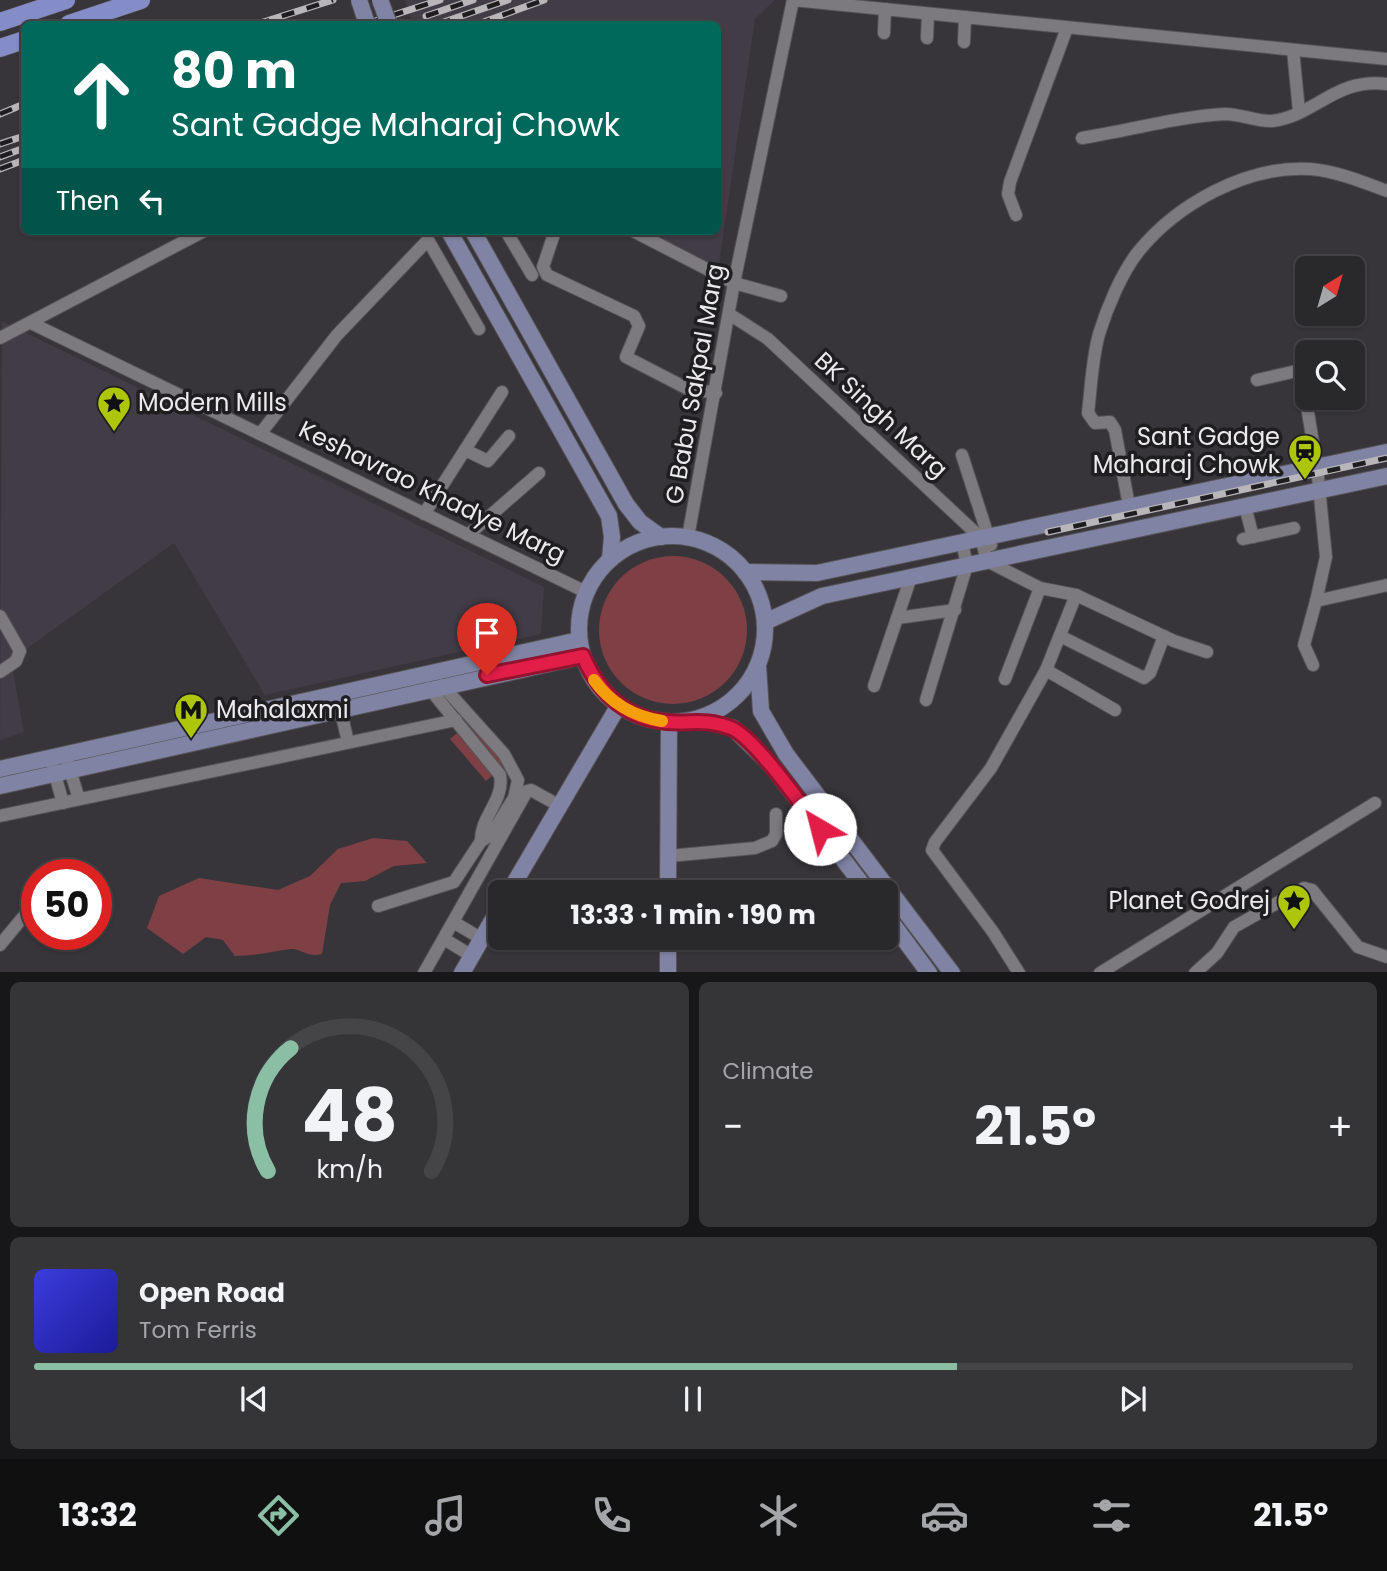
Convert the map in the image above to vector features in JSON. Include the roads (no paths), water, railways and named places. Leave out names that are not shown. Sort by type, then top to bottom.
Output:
[{"type":"main road","points":[[0,22],[66,0]]},
{"type":"main road","points":[[78,21],[141,0]]},
{"type":"main road","points":[[359,0],[367,21]]},
{"type":"main road","points":[[380,0],[388,21]]},
{"type":"main road","points":[[0,48],[21,41]]},
{"type":"main road","points":[[451,235],[609,516],[612,537],[610,559]]},
{"type":"main road","points":[[474,235],[626,504],[640,522],[661,537]]},
{"type":"main road","points":[[745,572],[817,573],[1387,452]]},
{"type":"main road","points":[[765,622],[822,596],[1387,476]]},
{"type":"main road","points":[[661,537],[688,537],[721,551],[745,572],[759,596],[765,622],[764,644],[758,666],[743,690],[722,708],[697,719],[669,722],[647,719],[618,705],[605,695],[593,677],[581,648],[580,616],[586,593],[610,559],[634,544],[661,537]]},
{"type":"main road","points":[[927,550],[932,572]]},
{"type":"main road","points":[[862,564],[867,586]]},
{"type":"main road","points":[[0,786],[60,764],[256,720],[435,687],[581,648]]},
{"type":"main road","points":[[331,705],[581,648]]},
{"type":"main road","points":[[758,666],[761,710],[786,754],[952,972]]},
{"type":"main road","points":[[516,880],[618,705]]},
{"type":"main road","points":[[697,719],[733,728],[771,765],[859,880]]},
{"type":"main road","points":[[668,880],[669,722]]},
{"type":"main road","points":[[1,768],[60,764]]},
{"type":"main road","points":[[462,972],[488,928]]},
{"type":"main road","points":[[898,931],[929,972]]},
{"type":"main road","points":[[668,950],[668,972]]},
{"type":"street","name":"G Babu Sakpal Marg","points":[[688,537],[734,283],[793,0],[1387,59]]},
{"type":"street","points":[[884,33],[885,9]]},
{"type":"street","points":[[926,38],[928,14]]},
{"type":"street","points":[[964,42],[965,18]]},
{"type":"street","points":[[1016,215],[1008,194],[1010,182],[1067,27]]},
{"type":"street","points":[[1293,50],[1299,111]]},
{"type":"street","points":[[1368,81],[1369,58]]},
{"type":"street","points":[[1082,138],[1224,114],[1269,121],[1299,111],[1327,95],[1368,81],[1387,84]]},
{"type":"street","points":[[1129,506],[1115,430],[1110,422],[1095,423],[1087,413],[1099,335],[1117,290],[1137,253],[1165,226],[1225,184],[1292,169],[1312,169],[1387,191]]},
{"type":"street","points":[[0,338],[196,235]]},
{"type":"street","points":[[260,434],[337,335],[426,235],[479,329]]},
{"type":"street","points":[[508,235],[532,275]]},
{"type":"street","points":[[554,235],[544,267],[547,275],[634,316],[639,326],[626,357],[686,388],[716,393]]},
{"type":"street","points":[[641,235],[734,283],[781,296]]},
{"type":"street","name":"BK Singh Marg","points":[[729,314],[768,339],[985,537]]},
{"type":"street","name":"Keshavrao Khadye Marg","points":[[31,323],[586,593]]},
{"type":"street","points":[[1257,380],[1301,370],[1317,467],[1326,557],[1304,645],[1313,665]]},
{"type":"street","points":[[424,514],[502,392]]},
{"type":"street","points":[[465,450],[488,461],[509,436]]},
{"type":"street","points":[[962,455],[991,560],[1040,588],[1076,595],[1164,636],[1208,652]]},
{"type":"street","points":[[468,535],[538,473]]},
{"type":"street","points":[[1245,506],[1248,538],[1294,528]]},
{"type":"street","points":[[926,700],[967,565],[962,542]]},
{"type":"street","points":[[874,686],[911,577]]},
{"type":"street","points":[[1316,601],[1387,585]]},
{"type":"street","points":[[1005,679],[1040,588]]},
{"type":"street","points":[[1019,972],[932,850],[935,842],[991,768],[1046,670],[1076,595]]},
{"type":"street","points":[[897,618],[955,610]]},
{"type":"street","points":[[0,616],[20,650],[16,661],[0,673]]},
{"type":"street","points":[[1060,636],[1144,678],[1150,673],[1164,636]]},
{"type":"street","points":[[1046,670],[1115,710]]},
{"type":"street","points":[[435,687],[456,720],[496,767],[501,781],[499,793],[481,831],[481,841]]},
{"type":"street","points":[[378,906],[454,882],[481,841],[491,835],[514,798],[518,780],[504,754],[435,687]]},
{"type":"street","points":[[331,705],[348,742]]},
{"type":"street","points":[[0,817],[456,720]]},
{"type":"street","points":[[60,764],[79,799]]},
{"type":"street","points":[[60,764],[63,803]]},
{"type":"street","points":[[424,972],[455,923],[527,791],[531,790],[560,806]]},
{"type":"street","points":[[1100,972],[1375,803]]},
{"type":"street","points":[[668,856],[763,846],[776,834],[776,814]]},
{"type":"street","points":[[1195,972],[1217,953],[1234,927],[1304,888],[1312,890],[1358,947],[1387,957]]},
{"type":"street","points":[[0,945],[21,920]]},
{"type":"street","points":[[455,923],[482,939]]},
{"type":"street","points":[[444,939],[472,956]]},
{"type":"railway","points":[[266,21],[333,0]]},
{"type":"railway","points":[[375,21],[440,0]]},
{"type":"railway","points":[[426,16],[473,0]]},
{"type":"railway","points":[[447,21],[508,0]]},
{"type":"railway","points":[[486,21],[544,0]]},
{"type":"railway","points":[[0,114],[21,105]]},
{"type":"railway","points":[[0,144],[21,137]]},
{"type":"railway","points":[[0,157],[21,149]]},
{"type":"railway","points":[[0,169],[21,161]]},
{"type":"railway","points":[[1048,532],[1387,458]]},
{"type":"place","name":"Modern Mills","points":[[114,433]]},
{"type":"place","name":"Sant Gadge Maharaj Chowk","points":[[1305,481]]},
{"type":"place","name":"Mahalaxmi","points":[[191,740]]},
{"type":"place","name":"Planet Godrej","points":[[1294,931]]}]
